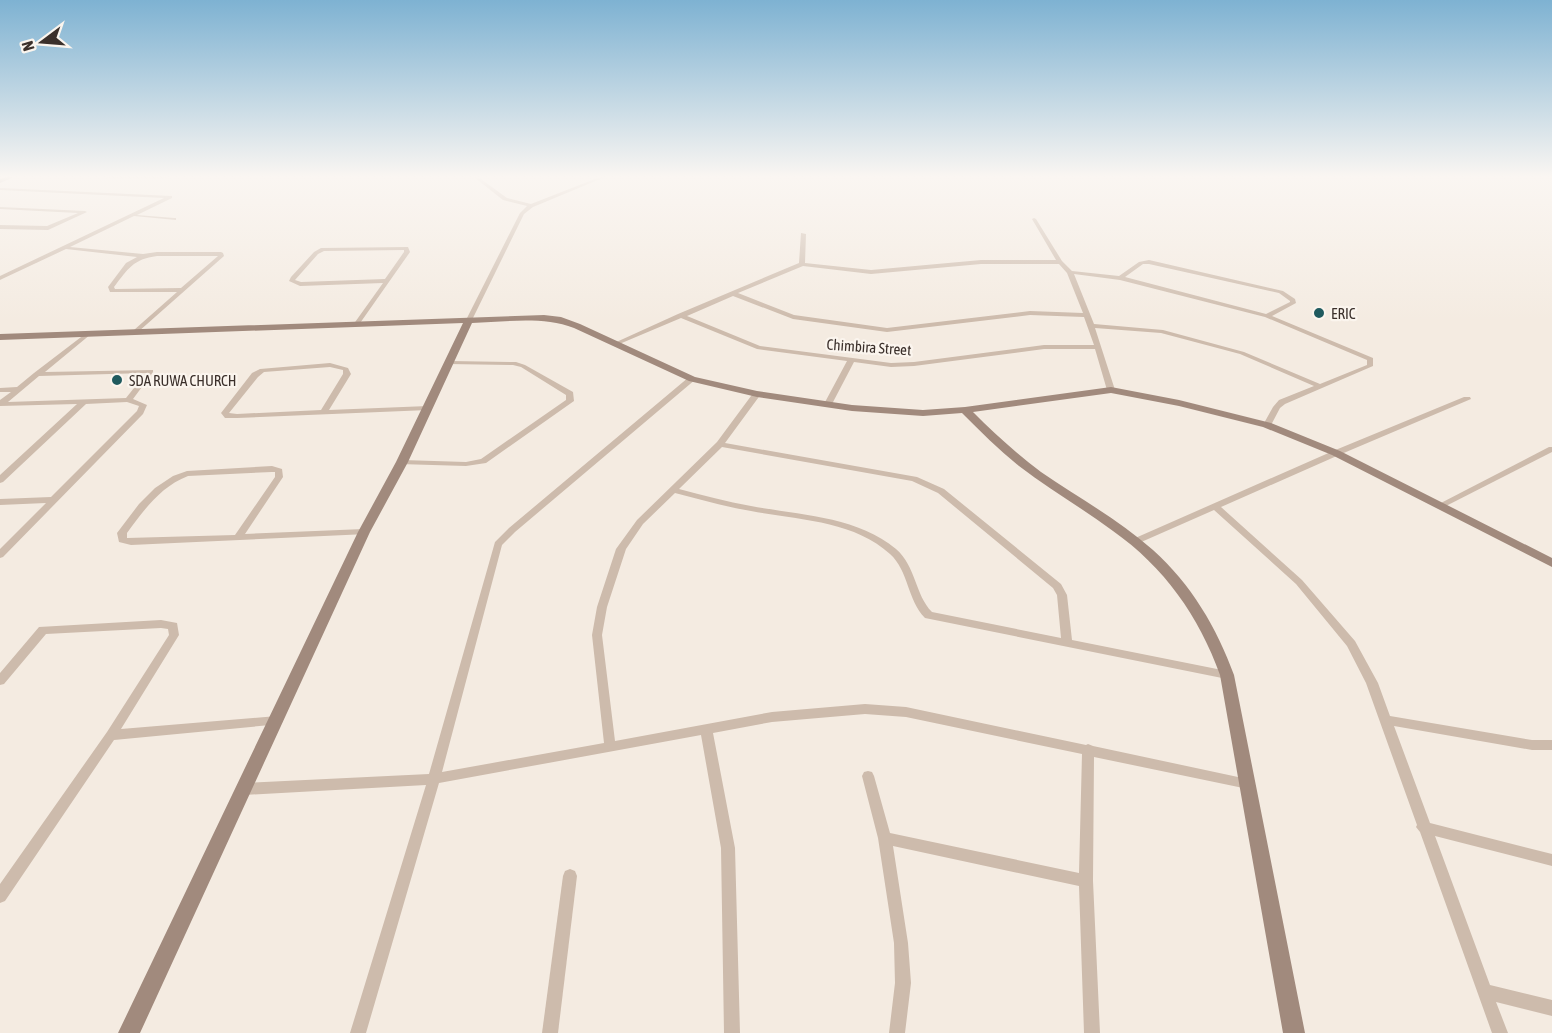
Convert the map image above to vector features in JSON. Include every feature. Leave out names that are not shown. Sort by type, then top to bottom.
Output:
[{"type":"street","points":[[0,227],[48,228],[55,225]]},
{"type":"street","points":[[0,278],[113,225]]},
{"type":"street","points":[[129,1033],[277,722],[364,532],[402,462],[516,225]]},
{"type":"street","points":[[1038,225],[1060,262],[1070,272],[1091,326],[1111,390]]},
{"type":"street","points":[[802,264],[803,234]]},
{"type":"street","points":[[66,247],[143,256],[168,253],[221,254],[136,331]]},
{"type":"street","points":[[356,325],[407,252],[406,248],[323,249],[316,253],[292,281],[300,284],[385,281]]},
{"type":"street","points":[[143,256],[128,264],[110,290],[123,292],[181,290]]},
{"type":"street","points":[[615,344],[802,264],[871,272],[981,262],[1060,262]]},
{"type":"street","points":[[1120,278],[1141,263],[1149,262],[1281,292],[1293,300],[1293,303],[1267,316]]},
{"type":"street","points":[[1070,272],[1120,278],[1267,316],[1371,359],[1370,366],[1282,402],[1267,425]]},
{"type":"street","points":[[732,293],[793,317],[887,330],[1030,313],[1086,315]]},
{"type":"street","name":"Chimbira Street","points":[[681,315],[759,348],[902,366],[1044,347],[1097,347]]},
{"type":"street","points":[[0,337],[535,318],[561,320],[692,379],[757,394],[902,414],[965,410],[1111,390],[1179,403],[1267,425],[1336,453],[1441,504],[1552,563]]},
{"type":"street","points":[[1091,326],[1161,331],[1242,353],[1319,386]]},
{"type":"street","points":[[0,404],[89,333]]},
{"type":"street","points":[[828,404],[851,361]]},
{"type":"street","points":[[402,462],[466,464],[483,461],[570,401],[570,394],[523,366],[499,362],[450,363]]},
{"type":"street","points":[[323,413],[347,374],[346,369],[330,365],[262,370],[255,375],[225,413],[237,416],[323,413],[428,408]]},
{"type":"street","points":[[36,374],[151,371],[128,400]]},
{"type":"street","points":[[358,1033],[434,779],[498,544],[692,379]]},
{"type":"street","points":[[0,390],[17,389]]},
{"type":"street","points":[[610,746],[597,635],[602,607],[621,549],[640,522],[720,444],[757,394]]},
{"type":"street","points":[[1136,541],[1336,453],[1467,399]]},
{"type":"street","points":[[0,404],[128,400],[143,405],[140,412],[0,555]]},
{"type":"street","points":[[0,480],[83,402]]},
{"type":"street","points":[[965,410],[1008,452],[1136,541],[1184,592],[1211,634],[1227,675],[1294,1033]]},
{"type":"street","points":[[720,444],[914,479],[941,491],[1057,586],[1062,595],[1067,643]]},
{"type":"street","points":[[1441,504],[1552,449]]},
{"type":"street","points":[[238,537],[279,477],[279,471],[272,469],[219,472],[174,477],[157,491],[122,533],[122,540],[131,542],[364,532]]},
{"type":"street","points":[[672,490],[871,534],[896,553],[910,573],[920,606],[928,615],[1227,675]]},
{"type":"street","points":[[0,502],[53,500]]},
{"type":"street","points":[[1216,507],[1299,582],[1351,644],[1372,683],[1500,1033]]},
{"type":"street","points":[[0,681],[43,630],[161,624],[172,626],[174,634],[111,735],[0,896]]},
{"type":"street","points":[[244,789],[434,779],[772,717],[865,709],[906,712],[1248,784]]},
{"type":"street","points":[[1385,720],[1532,745],[1552,745]]},
{"type":"street","points":[[111,735],[277,722]]},
{"type":"street","points":[[706,728],[725,821],[728,848],[732,1033]]},
{"type":"street","points":[[1088,749],[1086,881],[1092,1033]]},
{"type":"street","points":[[868,776],[885,838],[901,943],[903,983],[897,1033]]},
{"type":"street","points":[[1423,827],[1552,860]]},
{"type":"street","points":[[885,838],[1086,881]]},
{"type":"street","points":[[550,1033],[570,876]]},
{"type":"street","points":[[1485,991],[1552,1008]]},
{"type":"place","name":"ERIC","points":[[1319,313]]},
{"type":"place","name":"SDA RUWA CHURCH","points":[[117,380]]}]
